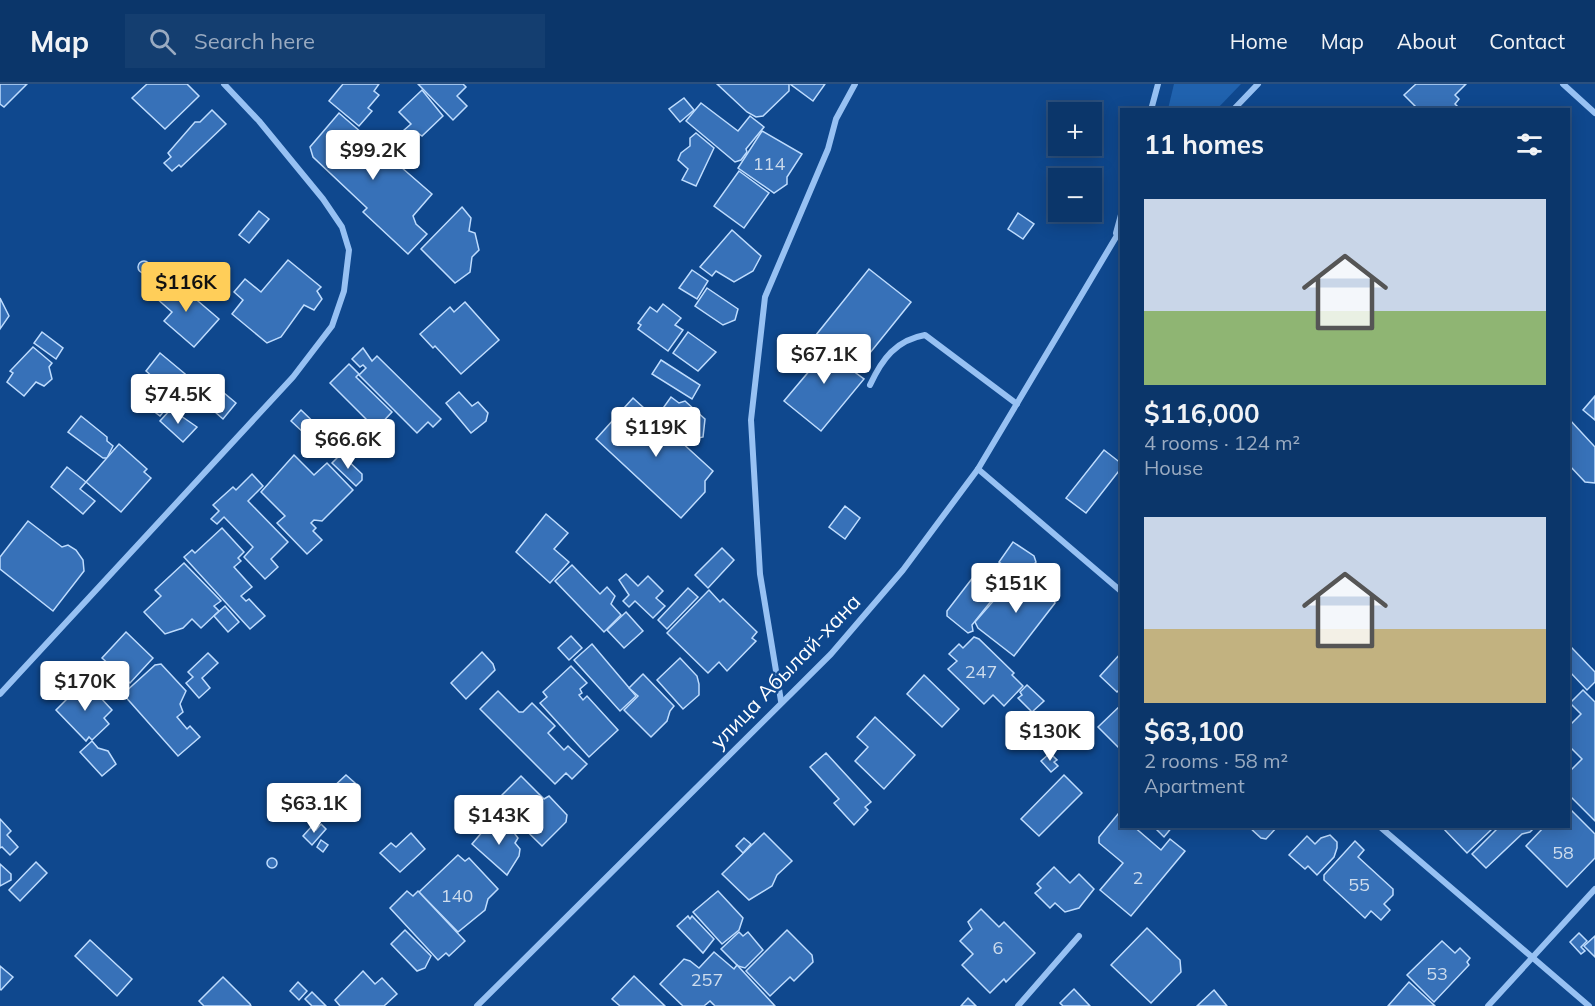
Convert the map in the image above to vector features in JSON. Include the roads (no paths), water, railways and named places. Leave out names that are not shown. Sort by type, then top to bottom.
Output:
[{"type":"street","points":[[0,694],[285,386],[332,326],[344,291],[350,250],[342,227],[316,190],[233,87],[224,84]]},
{"type":"street","points":[[782,701],[760,574],[751,420],[765,297],[828,149],[836,119],[855,84]]},
{"type":"street","points":[[1152,108],[1158,84]]},
{"type":"street","points":[[1235,108],[1258,84]]},
{"type":"street","points":[[1563,84],[1595,113]]},
{"type":"street","points":[[1115,235],[1120,217]]},
{"type":"street","name":"улица Абылай-хана","points":[[477,1006],[831,654],[903,570],[978,469],[1120,229]]},
{"type":"street","points":[[870,385],[891,352],[907,338],[926,335],[1017,404]]},
{"type":"street","points":[[978,469],[1120,590]]},
{"type":"street","points":[[1381,828],[1535,957],[1589,1006]]},
{"type":"street","points":[[1488,1006],[1595,889]]},
{"type":"street","points":[[1018,1006],[1079,936]]}]
